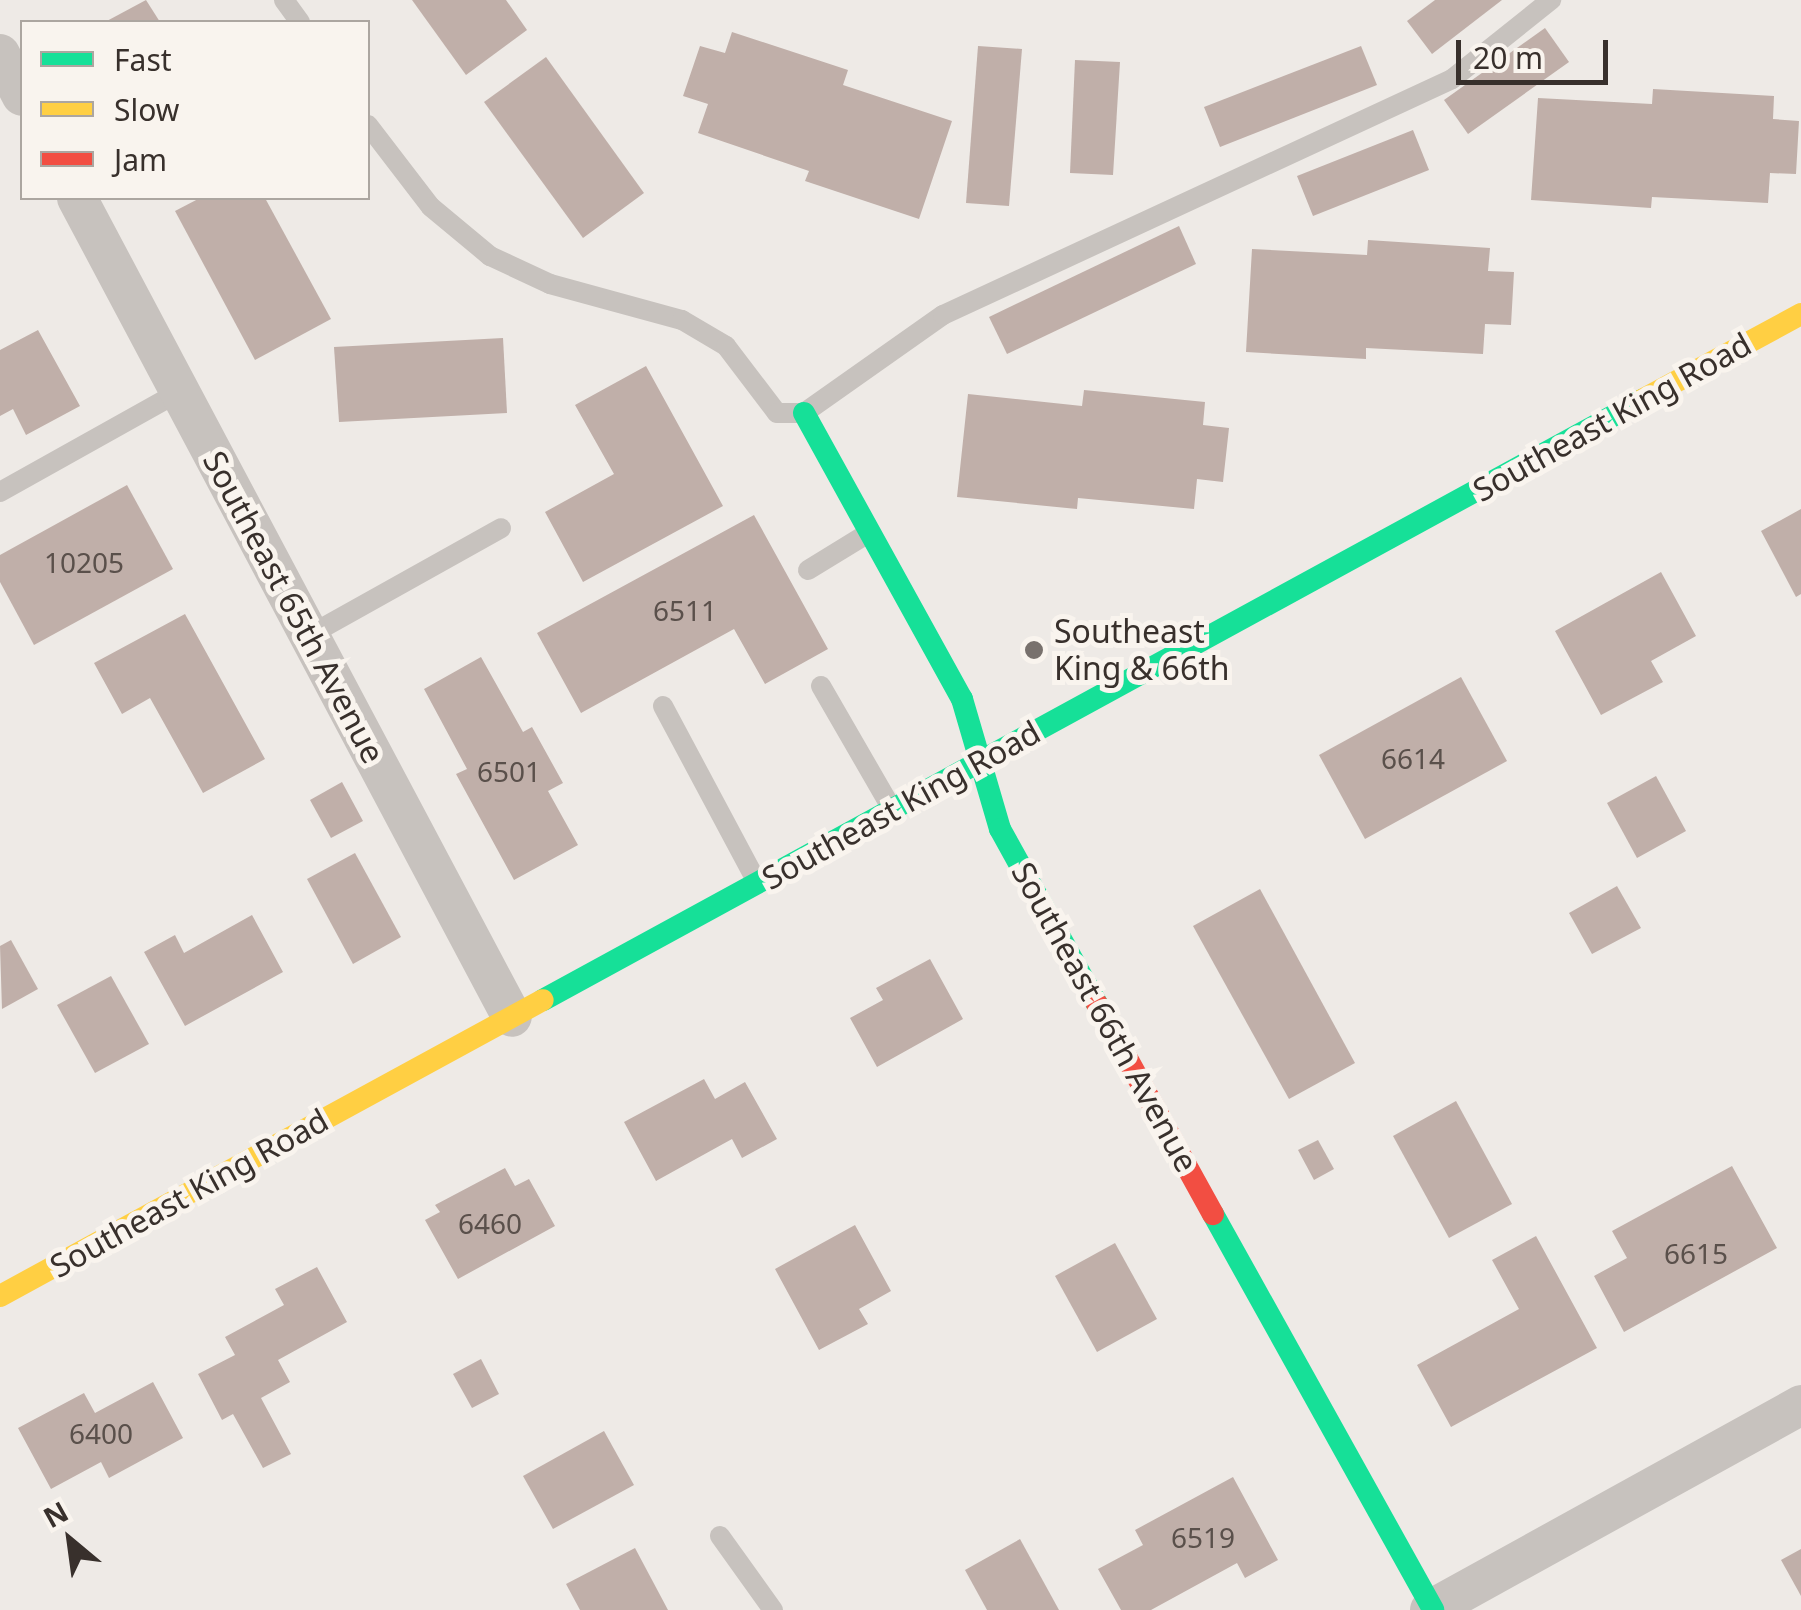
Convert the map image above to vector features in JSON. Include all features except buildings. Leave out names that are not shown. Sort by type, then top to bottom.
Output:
[{"type":"main road","name":"Southeast King Road","points":[[0,1296],[1801,314]]},
{"type":"main road","name":"Southeast 66th Avenue","points":[[804,413],[962,699],[1000,829],[1432,1610]]},
{"type":"street","points":[[0,54],[20,92]]},
{"type":"street","name":"Southeast 65th Avenue","points":[[78,200],[512,1017]]},
{"type":"street","points":[[1432,1610],[1801,1405]]},
{"type":"lane","points":[[370,128],[432,207],[490,256],[550,284],[682,320],[726,346],[777,413],[804,413],[943,315],[1452,79],[1551,0]]},
{"type":"lane","points":[[0,492],[180,391]]},
{"type":"lane","points":[[308,636],[501,528]]},
{"type":"lane","points":[[808,570],[870,532]]},
{"type":"lane","points":[[822,686],[892,810]]},
{"type":"lane","points":[[663,706],[758,883]]},
{"type":"lane","points":[[720,1536],[773,1610]]},
{"type":"traffic: fast","points":[[543,1000],[1642,400]]},
{"type":"traffic: fast","points":[[804,413],[962,699],[1000,829],[1097,1004]]},
{"type":"traffic: fast","points":[[1213,1214],[1433,1610]]},
{"type":"traffic: slow","points":[[1642,400],[1801,314]]},
{"type":"traffic: slow","points":[[0,1296],[543,1000]]},
{"type":"traffic: jam","points":[[1097,1004],[1213,1214]]},
{"type":"place","name":"Southeast King & 66th","points":[[1034,650]]}]
